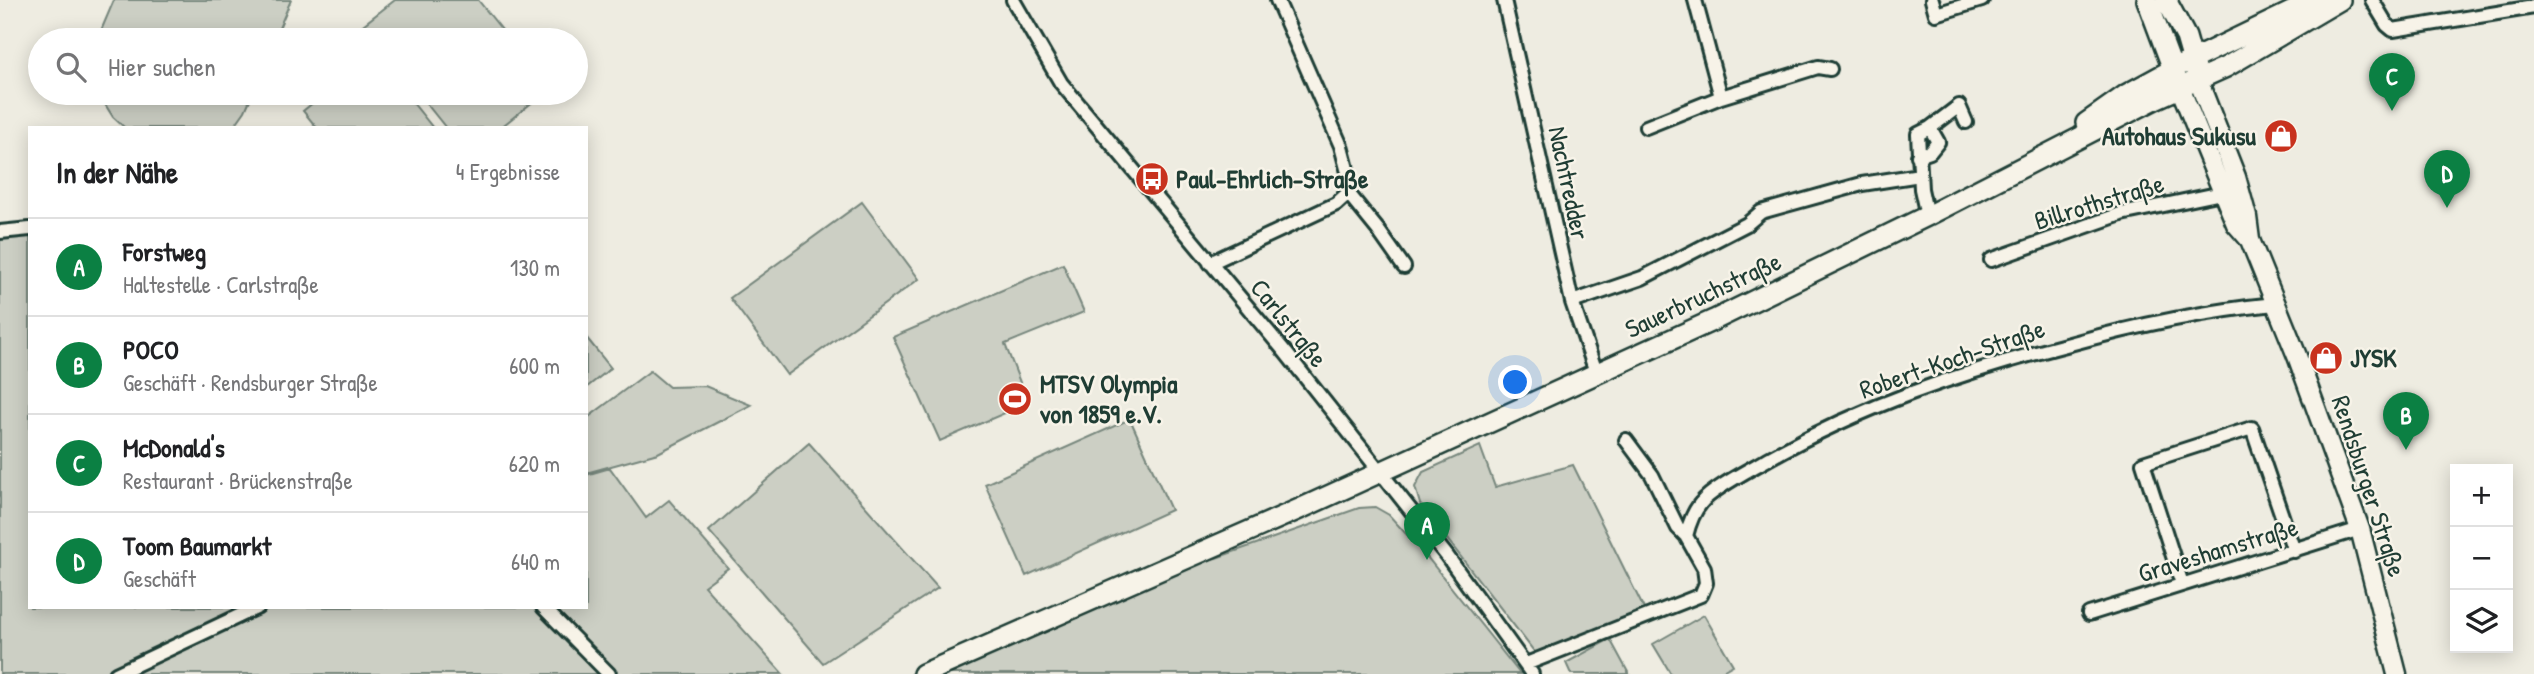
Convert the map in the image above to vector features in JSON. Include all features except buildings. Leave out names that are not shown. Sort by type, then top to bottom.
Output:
[{"type":"main road","name":"Rendsburger Straße","points":[[2147,0],[2173,69],[2189,84]]},
{"type":"main road","name":"Rendsburger Straße","points":[[2166,0],[2186,37],[2193,60],[2189,84]]},
{"type":"main road","name":"Sauerbruchstraße","points":[[2043,155],[2059,140],[2127,94],[2316,0]]},
{"type":"main road","name":"Sauerbruchstraße","points":[[923,674],[1285,516],[1714,320],[1927,216],[2043,155],[2226,67],[2340,0]]},
{"type":"street","name":"Carlstraße","points":[[1013,0],[1061,83],[1286,353],[1447,556],[1529,669]]},
{"type":"street","points":[[1210,263],[1336,204],[1348,193],[1350,180],[1341,146],[1277,0]]},
{"type":"street","name":"Nachtredder","points":[[1504,0],[1572,302],[1597,374]]},
{"type":"street","points":[[1695,0],[1721,97]]},
{"type":"street","points":[[1932,0],[1936,14],[1982,0]]},
{"type":"street","points":[[2372,0],[2393,30],[2534,8]]},
{"type":"street","points":[[1646,127],[1721,97],[1818,67],[1830,69]]},
{"type":"street","name":"Rendsburger Straße","points":[[2189,84],[2222,193],[2236,224],[2250,240]]},
{"type":"street","name":"Rendsburger Straße","points":[[2189,84],[2236,177],[2250,240],[2360,529],[2398,674]]},
{"type":"street","points":[[1927,216],[1920,175],[1918,134],[1959,106],[1966,122]]},
{"type":"street","points":[[1572,302],[1642,278],[1747,224],[1761,212],[1862,184],[1920,175]]},
{"type":"street","points":[[1348,193],[1404,267]]},
{"type":"street","name":"Billrothstraße","points":[[1991,260],[2121,214],[2222,193]]},
{"type":"street","points":[[0,232],[28,229]]},
{"type":"street","name":"Robert-Koch-Straße","points":[[1686,536],[1692,517],[1702,501],[1796,443],[1850,417],[1954,376],[2085,339],[2233,308],[2275,303]]},
{"type":"street","points":[[2182,584],[2143,463],[2252,428],[2294,551]]},
{"type":"street","points":[[1529,669],[1701,595],[1706,583],[1704,568],[1686,536],[1678,528],[1652,475],[1626,440]]},
{"type":"street","name":"Graveshamstraße","points":[[2089,614],[2360,529]]},
{"type":"street","points":[[116,674],[254,609]]},
{"type":"street","points":[[545,609],[609,674]]},
{"type":"shaded area","points":[[114,0],[291,0],[279,28],[102,28]]},
{"type":"shaded area","points":[[395,0],[478,0],[500,28],[366,28],[363,25]]},
{"type":"shaded area","points":[[106,105],[248,105],[234,126],[123,126]]},
{"type":"shaded area","points":[[310,105],[415,105],[431,126],[315,126],[303,111]]},
{"type":"shaded area","points":[[428,105],[529,105],[503,126],[444,126]]},
{"type":"shaded area","points":[[862,202],[919,279],[787,375],[730,298]]},
{"type":"shaded area","points":[[28,229],[28,609],[588,609],[588,474],[610,468],[646,518],[669,500],[728,568],[704,586],[783,674],[0,674],[0,232]]},
{"type":"shaded area","points":[[1063,264],[1084,312],[1005,344],[1028,403],[940,441],[893,337]]},
{"type":"shaded area","points":[[588,339],[611,368],[588,386]]},
{"type":"shaded area","points":[[650,371],[669,387],[705,386],[751,405],[658,453],[588,472],[588,418]]},
{"type":"shaded area","points":[[1130,419],[1171,510],[1026,576],[985,484]]},
{"type":"shaded area","points":[[809,443],[938,588],[823,663],[709,531]]},
{"type":"shaded area","points":[[1480,446],[1495,487],[1573,465],[1648,617],[1540,659],[1420,504],[1415,487],[1423,472]]},
{"type":"shaded area","points":[[1375,507],[1389,515],[1427,557],[1520,674],[941,674],[1198,561],[1216,558],[1359,508]]},
{"type":"shaded area","points":[[1704,615],[1733,665],[1717,674],[1671,674],[1653,644]]},
{"type":"shaded area","points":[[1610,639],[1629,674],[1571,674],[1566,663]]},
{"type":"place","name":"McDonald's","points":[[2392,111]]},
{"type":"place","name":"Autohaus Sukusu","points":[[2281,136]]},
{"type":"place","name":"Paul-Ehrlich-Straße","points":[[1152,179]]},
{"type":"place","name":"Toom Baumarkt","points":[[2447,208]]},
{"type":"place","name":"JYSK","points":[[2326,358]]},
{"type":"place","name":"MTSV Olympia von 1859 e.V.","points":[[1015,399]]},
{"type":"place","name":"POCO","points":[[2406,450]]},
{"type":"place","name":"Forstweg","points":[[1427,560]]}]
